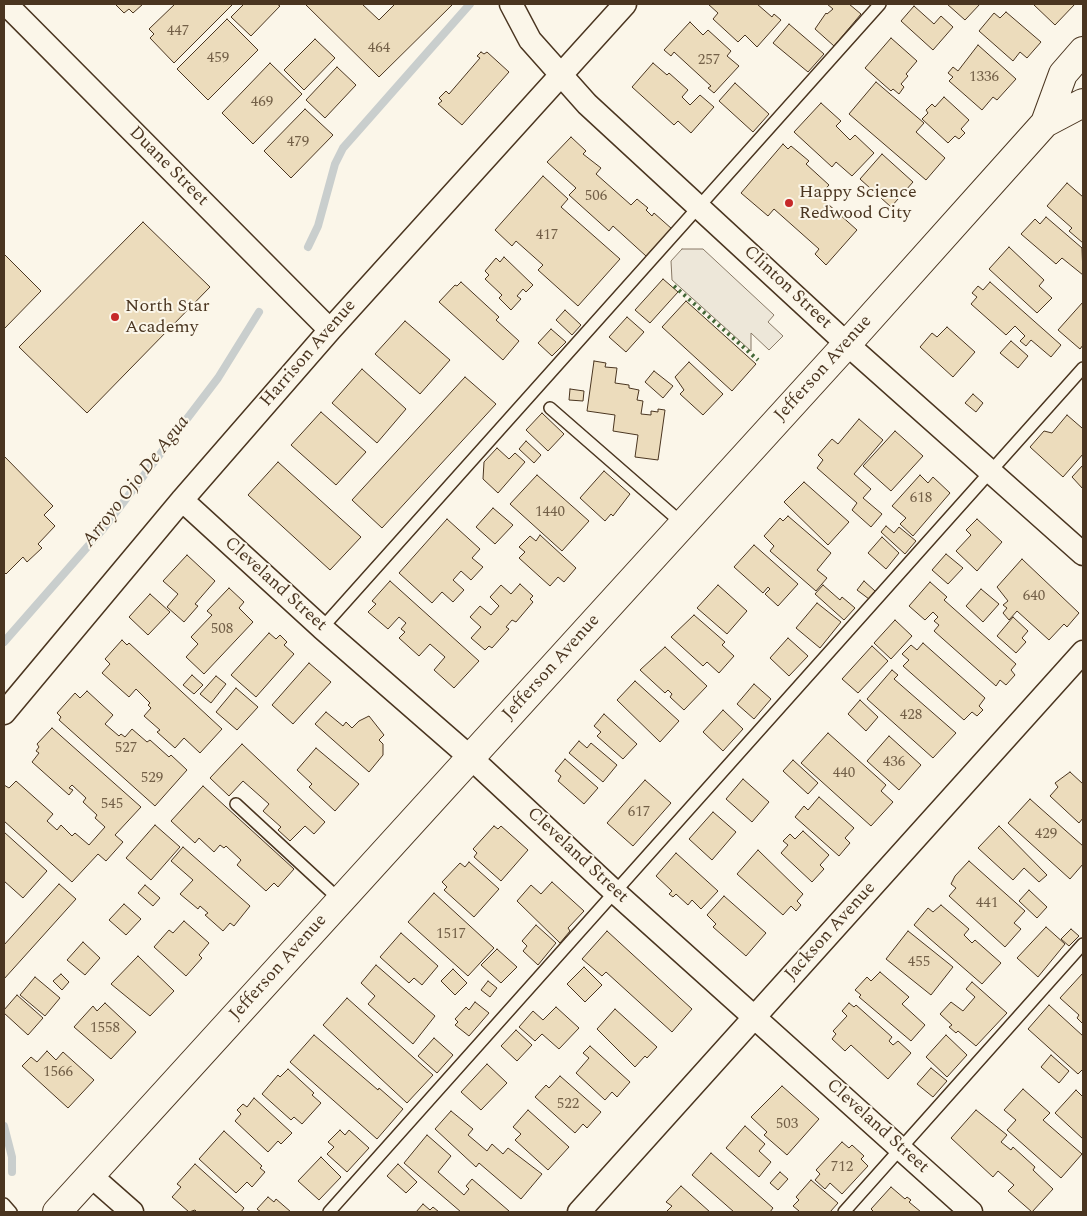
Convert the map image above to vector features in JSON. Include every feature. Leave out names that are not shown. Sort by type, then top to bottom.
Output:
[{"type":"main road","name":"Jefferson Avenue","points":[[1045,123],[1063,74],[1083,51]]},
{"type":"main road","name":"Jefferson Avenue","points":[[57,1212],[847,344],[1045,123],[1083,103]]},
{"type":"street","name":"Duane Street","points":[[6,4],[330,330]]},
{"type":"street","name":"Clinton Street","points":[[511,4],[530,40],[559,75],[587,104],[701,207],[847,344],[1083,554]]},
{"type":"street","name":"Harrison Avenue","points":[[4,713],[182,500],[330,330],[625,4]]},
{"type":"street","name":"Cleveland Street","points":[[182,500],[971,1212]]},
{"type":"street","name":"Jackson Avenue","points":[[579,1212],[1083,652]]},
{"type":"street","points":[[90,1175],[132,1212]]},
{"type":"lane","points":[[322,628],[701,207],[761,135],[880,4]]},
{"type":"lane","points":[[330,1212],[1083,368]]},
{"type":"lane","points":[[550,408],[683,524]]},
{"type":"lane","points":[[236,804],[340,900]]},
{"type":"lane","points":[[844,1212],[1083,944]]},
{"type":"lane","points":[[4,1204],[11,1212]]},
{"type":"shaded area","points":[[682,249],[703,249],[774,315],[768,322],[783,336],[769,350],[751,333],[751,351],[672,280],[671,261]]},
{"type":"building","points":[[115,4],[143,4],[133,13],[129,9],[124,13]]},
{"type":"building","points":[[175,4],[233,4],[174,63],[150,38],[154,34],[149,29]]},
{"type":"building","points":[[244,4],[277,4],[280,6],[251,36],[231,17]]},
{"type":"building","points":[[305,4],[362,4],[379,20],[395,4],[453,4],[379,77]]},
{"type":"building","points":[[708,4],[757,4],[772,17],[774,14],[781,20],[757,47],[745,35],[738,42],[713,19],[718,13]]},
{"type":"building","points":[[827,4],[849,4],[861,14],[834,46],[815,29],[826,13],[833,9]]},
{"type":"building","points":[[947,4],[980,4],[965,20]]},
{"type":"building","points":[[1033,4],[1075,4],[1055,25]]},
{"type":"building","points":[[914,6],[934,24],[941,16],[953,27],[933,50],[901,21]]},
{"type":"building","points":[[1006,12],[1041,42],[1027,58],[1020,52],[1013,61],[979,31],[994,13],[1000,18]]},
{"type":"building","points":[[227,19],[258,50],[208,100],[177,69]]},
{"type":"building","points":[[690,22],[703,35],[708,30],[731,51],[727,56],[739,66],[714,93],[708,88],[711,86],[674,52],[671,56],[664,50]]},
{"type":"building","points":[[789,24],[824,54],[808,72],[773,43]]},
{"type":"building","points":[[891,38],[917,61],[906,74],[908,76],[901,84],[904,87],[899,94],[893,89],[891,91],[865,68]]},
{"type":"building","points":[[315,39],[335,58],[304,90],[284,70]]},
{"type":"building","points":[[978,45],[1016,79],[997,100],[993,97],[982,110],[949,81],[953,77],[948,73],[953,67],[958,71]]},
{"type":"building","points":[[481,52],[484,54],[487,52],[509,72],[462,125],[438,104],[442,101],[439,98],[446,91],[449,94],[480,58],[477,56]]},
{"type":"building","points":[[270,63],[302,94],[253,144],[222,113]]},
{"type":"building","points":[[653,63],[667,75],[669,73],[688,90],[682,97],[690,105],[700,95],[714,107],[691,133],[678,121],[674,125],[632,87]]},
{"type":"building","points":[[337,67],[356,85],[325,118],[306,100]]},
{"type":"building","points":[[876,82],[924,123],[916,132],[945,158],[926,180],[849,114]]},
{"type":"building","points":[[735,83],[769,114],[753,132],[719,101]]},
{"type":"building","points":[[944,97],[969,120],[961,129],[965,133],[959,139],[955,136],[948,143],[922,119],[928,113],[926,110],[932,104],[935,107]]},
{"type":"building","points":[[821,103],[841,121],[836,126],[850,140],[855,135],[874,153],[852,176],[836,162],[832,167],[794,132]]},
{"type":"building","points":[[305,109],[333,135],[291,178],[264,151]]},
{"type":"building","points":[[571,137],[586,151],[583,154],[601,168],[596,174],[631,205],[637,199],[648,208],[646,210],[652,216],[654,213],[672,229],[646,256],[613,226],[609,231],[569,195],[576,188],[547,162]]},
{"type":"building","name":"Happy Science Redwood City","points":[[783,144],[788,149],[791,146],[809,161],[806,164],[829,185],[819,196],[857,230],[826,265],[815,254],[819,249],[774,209],[768,216],[741,193]]},
{"type":"building","points":[[882,154],[913,182],[891,207],[860,179]]},
{"type":"building","points":[[543,176],[568,199],[561,207],[620,259],[578,306],[538,270],[543,265],[516,241],[512,246],[495,230]]},
{"type":"building","points":[[1067,183],[1083,197],[1083,243],[1069,231],[1072,228],[1047,206]]},
{"type":"building","points":[[1046,217],[1082,248],[1083,275],[1062,258],[1056,264],[1021,234],[1035,219],[1040,224]]},
{"type":"building","name":"North Star Academy","points":[[143,222],[210,287],[87,413],[19,347]]},
{"type":"building","points":[[1009,247],[1044,280],[1039,286],[1052,298],[1037,313],[989,269]]},
{"type":"building","points":[[4,254],[41,291],[4,329]]},
{"type":"building","points":[[504,257],[533,285],[526,292],[523,289],[517,296],[521,299],[511,310],[499,298],[502,295],[485,279],[489,275],[485,271],[496,258],[500,262]]},
{"type":"building","points":[[663,279],[678,292],[650,323],[635,310]]},
{"type":"building","points":[[461,282],[499,317],[496,320],[519,341],[503,360],[439,302],[455,285],[457,286]]},
{"type":"building","points":[[990,282],[1061,345],[1051,357],[1031,340],[1026,346],[1020,341],[1025,336],[1015,326],[1006,335],[971,304],[977,297],[972,293],[978,286],[983,290]]},
{"type":"building","points":[[686,301],[756,364],[732,391],[662,327]]},
{"type":"building","points":[[1083,302],[1083,345],[1080,349],[1058,330]]},
{"type":"building","points":[[565,310],[581,325],[572,335],[556,320]]},
{"type":"building","points":[[627,317],[644,332],[626,352],[609,337]]},
{"type":"building","points":[[405,321],[450,360],[420,394],[375,354]]},
{"type":"building","points":[[947,327],[975,352],[953,377],[920,347],[932,333],[937,337]]},
{"type":"building","points":[[551,329],[566,342],[552,356],[538,343]]},
{"type":"building","points":[[1011,341],[1028,356],[1018,368],[1000,353]]},
{"type":"building","points":[[594,361],[606,363],[605,367],[617,368],[615,383],[629,385],[629,388],[639,390],[637,400],[643,401],[641,414],[651,415],[651,411],[665,410],[658,460],[635,457],[638,435],[613,431],[615,415],[587,411]]},
{"type":"building","points":[[689,362],[723,394],[703,415],[680,394],[684,390],[675,377]]},
{"type":"building","points":[[362,369],[406,409],[377,443],[332,403]]},
{"type":"building","points":[[654,371],[673,386],[663,398],[645,382]]},
{"type":"building","points":[[465,377],[496,404],[382,528],[352,500]]},
{"type":"building","points":[[570,389],[584,391],[583,401],[569,400]]},
{"type":"building","points":[[973,394],[983,403],[976,412],[965,403]]},
{"type":"building","points":[[321,412],[366,452],[336,485],[291,445]]},
{"type":"building","points":[[542,413],[564,434],[548,451],[526,430]]},
{"type":"building","points":[[1067,415],[1082,428],[1083,426],[1083,454],[1063,477],[1030,447],[1044,431],[1052,433]]},
{"type":"building","points":[[859,419],[883,440],[854,474],[871,489],[863,498],[882,514],[871,527],[852,510],[857,503],[817,468],[823,460],[818,455],[832,439],[838,444]]},
{"type":"building","points":[[895,431],[923,456],[891,491],[863,466]]},
{"type":"building","points":[[526,441],[541,455],[534,463],[519,449]]},
{"type":"building","points":[[497,448],[509,459],[515,453],[525,462],[498,493],[483,479],[484,462]]},
{"type":"building","points":[[4,456],[53,506],[44,515],[55,526],[38,544],[42,548],[27,562],[23,557],[6,574],[4,572]]},
{"type":"building","points":[[278,462],[361,537],[330,570],[248,495]]},
{"type":"building","points":[[1083,465],[1083,489],[1072,477]]},
{"type":"building","points":[[604,471],[630,494],[613,516],[611,514],[605,521],[580,498]]},
{"type":"building","points":[[537,475],[589,521],[562,551],[510,504]]},
{"type":"building","points":[[920,475],[928,483],[933,477],[950,493],[913,536],[900,524],[906,518],[892,506]]},
{"type":"building","points":[[804,482],[849,522],[828,545],[784,502]]},
{"type":"building","points":[[493,508],[513,525],[495,544],[476,527]]},
{"type":"building","points":[[788,516],[831,553],[817,570],[827,578],[816,591],[770,551],[774,546],[764,536],[780,518],[783,521]]},
{"type":"building","points":[[447,519],[480,549],[472,558],[483,567],[471,580],[461,571],[453,580],[464,590],[453,602],[442,592],[432,603],[399,573]]},
{"type":"building","points":[[977,519],[1002,542],[977,571],[956,551],[971,535],[966,530]]},
{"type":"building","points":[[886,526],[894,533],[899,527],[916,541],[905,554],[881,532]]},
{"type":"building","points":[[540,535],[576,568],[564,582],[558,577],[550,586],[519,558],[525,552],[519,547],[530,536],[536,541]]},
{"type":"building","points":[[882,537],[899,553],[886,569],[868,553]]},
{"type":"building","points":[[754,545],[798,584],[778,606],[765,594],[770,589],[768,587],[763,593],[734,567]]},
{"type":"building","points":[[946,554],[963,568],[948,584],[932,570]]},
{"type":"building","points":[[187,555],[215,581],[195,604],[198,606],[184,622],[167,607],[178,594],[163,581]]},
{"type":"building","points":[[1022,559],[1079,613],[1067,627],[1064,624],[1049,640],[1017,611],[1009,620],[1003,613],[1007,608],[1003,605],[1008,601],[997,587]]},
{"type":"building","points":[[390,581],[479,661],[454,688],[434,670],[445,657],[430,644],[419,656],[399,638],[405,632],[401,629],[406,623],[399,617],[388,629],[368,612],[376,604],[372,601]]},
{"type":"building","points":[[864,581],[875,591],[869,599],[857,590]]},
{"type":"building","points":[[930,582],[947,597],[944,600],[1016,664],[1011,670],[1015,675],[1006,685],[1000,680],[996,686],[934,631],[939,625],[934,621],[938,617],[933,612],[925,620],[909,606]]},
{"type":"building","points":[[520,584],[533,596],[530,599],[533,602],[516,622],[512,620],[506,627],[509,629],[492,648],[489,646],[485,650],[471,638],[481,627],[470,617],[480,606],[491,615],[499,606],[490,597],[501,585],[511,594]]},
{"type":"building","points":[[718,585],[747,611],[727,634],[697,608]]},
{"type":"building","points":[[823,585],[840,600],[842,597],[855,608],[844,620],[815,594]]},
{"type":"building","points":[[229,588],[244,602],[239,608],[253,622],[204,674],[186,657],[198,644],[191,637],[212,615],[207,611]]},
{"type":"building","points":[[981,589],[999,604],[983,622],[966,606]]},
{"type":"building","points":[[150,594],[170,612],[148,635],[129,617]]},
{"type":"building","points":[[817,603],[841,622],[820,648],[796,628]]},
{"type":"building","points":[[694,615],[725,642],[722,645],[734,656],[719,673],[707,662],[703,666],[671,637]]},
{"type":"building","points":[[1013,617],[1028,631],[1022,638],[1026,642],[1016,653],[997,636]]},
{"type":"building","points":[[895,620],[912,636],[891,659],[874,643]]},
{"type":"building","points":[[269,633],[276,639],[280,635],[287,642],[284,645],[294,654],[256,697],[231,675]]},
{"type":"building","points":[[788,638],[808,656],[789,676],[770,658]]},
{"type":"building","points":[[122,640],[127,645],[129,643],[222,729],[200,753],[184,738],[175,748],[157,732],[160,730],[144,716],[151,708],[148,705],[150,703],[136,689],[129,697],[102,673],[110,664],[105,659]]},
{"type":"building","points":[[923,643],[985,698],[979,706],[983,710],[977,716],[972,712],[964,720],[903,666],[909,660],[902,654],[911,645],[917,650]]},
{"type":"building","points":[[872,646],[888,661],[858,693],[842,679]]},
{"type":"building","points":[[665,647],[707,686],[684,710],[670,697],[672,694],[668,690],[665,693],[640,670]]},
{"type":"building","points":[[309,663],[331,682],[293,724],[272,705]]},
{"type":"building","points":[[892,670],[898,675],[894,679],[956,733],[933,758],[867,699]]},
{"type":"building","points":[[192,675],[203,685],[194,694],[183,685]]},
{"type":"building","points":[[216,676],[226,684],[211,703],[200,694]]},
{"type":"building","points":[[635,681],[679,721],[660,742],[617,700]]},
{"type":"building","points":[[754,684],[771,699],[754,719],[737,704]]},
{"type":"building","points":[[236,688],[258,707],[237,730],[216,712]]},
{"type":"building","points":[[87,691],[113,715],[105,724],[119,736],[121,734],[125,737],[132,729],[147,742],[150,740],[169,757],[171,755],[187,770],[155,806],[59,720],[61,717],[57,713],[75,693],[80,698]]},
{"type":"building","points":[[860,700],[878,717],[866,731],[848,714]]},
{"type":"building","points":[[723,710],[743,729],[723,751],[703,732]]},
{"type":"building","points":[[326,712],[343,726],[346,722],[352,728],[359,721],[369,716],[384,735],[379,740],[383,744],[383,755],[369,772],[315,724]]},
{"type":"building","points":[[604,714],[637,744],[623,759],[597,736],[601,732],[594,726]]},
{"type":"building","points":[[52,728],[141,807],[115,835],[123,842],[106,861],[98,854],[72,882],[4,821],[4,785],[9,788],[16,781],[53,814],[47,821],[57,830],[61,825],[72,836],[75,833],[89,845],[105,827],[95,818],[97,815],[83,802],[86,798],[72,785],[69,788],[73,790],[69,795],[32,762],[39,753],[36,751],[39,747],[37,744]]},
{"type":"building","points":[[828,733],[886,785],[881,791],[893,802],[871,826],[801,763]]},
{"type":"building","points":[[889,736],[921,765],[899,790],[867,761]]},
{"type":"building","points":[[579,741],[587,748],[591,743],[617,765],[603,782],[569,753]]},
{"type":"building","points":[[242,744],[325,822],[314,834],[305,826],[290,841],[278,830],[281,827],[263,811],[269,804],[243,781],[229,796],[210,778]]},
{"type":"building","points":[[316,748],[359,784],[335,811],[309,787],[312,784],[297,770]]},
{"type":"building","points":[[565,759],[598,788],[584,804],[558,781],[561,776],[555,771]]},
{"type":"building","points":[[793,760],[818,783],[808,794],[783,771]]},
{"type":"building","points":[[1070,772],[1083,784],[1083,818],[1079,823],[1050,796],[1058,787],[1055,783]]},
{"type":"building","points":[[743,779],[769,802],[752,822],[726,799]]},
{"type":"building","points":[[645,780],[671,803],[633,846],[607,823]]},
{"type":"building","points":[[203,786],[294,869],[278,887],[274,883],[266,891],[237,865],[241,860],[226,846],[224,848],[220,845],[214,852],[199,838],[195,843],[171,821]]},
{"type":"building","points":[[819,797],[854,828],[845,838],[850,843],[839,856],[795,817],[804,806],[808,810]]},
{"type":"building","points":[[1030,799],[1083,846],[1083,864],[1070,879],[1008,823]]},
{"type":"building","points":[[713,812],[736,832],[712,860],[689,839]]},
{"type":"building","points":[[155,825],[180,847],[151,880],[126,858]]},
{"type":"building","points":[[494,826],[498,829],[501,826],[528,850],[501,881],[474,857],[477,853],[473,849]]},
{"type":"building","points":[[999,826],[1047,875],[1039,882],[1024,868],[1013,880],[978,848]]},
{"type":"building","points":[[803,831],[829,855],[820,865],[824,869],[812,882],[781,853],[788,845],[783,841],[790,834],[795,839]]},
{"type":"building","points":[[4,832],[47,871],[23,898],[4,881]]},
{"type":"building","points":[[183,847],[250,906],[234,926],[230,923],[223,931],[205,915],[208,913],[200,906],[198,909],[180,894],[193,880],[171,861]]},
{"type":"building","points":[[758,850],[803,894],[797,901],[801,905],[796,911],[791,906],[783,915],[737,874]]},
{"type":"building","points":[[676,853],[718,891],[701,909],[692,900],[688,905],[676,894],[673,897],[669,894],[672,891],[656,876]]},
{"type":"building","points":[[969,861],[1025,911],[1014,923],[1021,929],[1005,947],[949,896],[956,888],[951,884],[955,876]]},
{"type":"building","points":[[469,862],[499,889],[474,917],[444,890],[447,887],[442,882],[460,863],[465,867]]},
{"type":"building","points":[[552,882],[584,911],[568,928],[570,931],[560,943],[517,901],[531,885],[541,894]]},
{"type":"building","points":[[59,884],[76,899],[4,979],[4,945]]},
{"type":"building","points":[[145,885],[160,898],[153,906],[138,893]]},
{"type":"building","points":[[1029,890],[1047,907],[1037,918],[1019,901]]},
{"type":"building","points":[[434,893],[494,948],[468,976],[408,922]]},
{"type":"building","points":[[724,896],[766,933],[746,956],[713,927],[716,924],[707,915]]},
{"type":"building","points":[[124,904],[141,919],[126,935],[109,920]]},
{"type":"building","points":[[941,905],[969,929],[964,935],[972,943],[975,940],[1001,963],[982,984],[914,925],[928,908],[933,912]]},
{"type":"building","points":[[184,921],[209,943],[199,955],[202,958],[186,976],[154,947],[169,930],[173,933]]},
{"type":"building","points":[[536,925],[556,943],[538,965],[523,951],[527,946],[522,941]]},
{"type":"building","points":[[1046,927],[1065,944],[1038,977],[1017,958]]},
{"type":"building","points":[[1071,929],[1079,936],[1069,946],[1061,939]]},
{"type":"building","points":[[607,931],[692,1009],[672,1032],[606,972],[602,976],[582,959]]},
{"type":"building","points":[[908,931],[953,967],[931,995],[886,959]]},
{"type":"building","points":[[401,933],[438,966],[422,985],[414,978],[409,983],[380,957]]},
{"type":"building","points":[[83,942],[100,958],[85,975],[67,960]]},
{"type":"building","points":[[497,949],[517,967],[501,983],[481,965]]},
{"type":"building","points":[[138,956],[174,991],[150,1016],[111,984]]},
{"type":"building","points":[[376,965],[435,1016],[413,1044],[368,1004],[375,996],[361,983]]},
{"type":"building","points":[[584,967],[602,985],[585,1002],[567,984]]},
{"type":"building","points":[[453,969],[467,983],[455,995],[441,981]]},
{"type":"building","points":[[880,972],[909,997],[902,1004],[925,1025],[911,1041],[859,997],[861,995],[855,990],[867,977],[871,981]]},
{"type":"building","points":[[1083,973],[1083,1024],[1077,1018],[1079,1015],[1060,998]]},
{"type":"building","points":[[61,974],[69,982],[62,990],[53,981]]},
{"type":"building","points":[[35,977],[60,998],[45,1016],[20,995]]},
{"type":"building","points":[[488,981],[497,988],[490,997],[481,990]]},
{"type":"building","points":[[972,982],[1007,1013],[976,1046],[958,1031],[956,1033],[949,1027],[952,1025],[940,1014],[951,1002],[963,1011],[975,997],[966,989]]},
{"type":"building","points":[[17,995],[43,1018],[28,1035],[4,1013],[4,1010]]},
{"type":"building","points":[[347,998],[433,1075],[407,1103],[323,1025]]},
{"type":"building","points":[[475,1002],[489,1013],[469,1036],[455,1025],[458,1022],[455,1019],[466,1007],[469,1010]]},
{"type":"building","points":[[105,1003],[136,1032],[111,1059],[74,1027],[93,1006],[97,1011]]},
{"type":"building","points":[[849,1003],[854,1007],[856,1005],[892,1037],[889,1041],[893,1045],[898,1041],[911,1053],[888,1079],[851,1045],[845,1051],[832,1039],[836,1034],[833,1031],[847,1016],[842,1011]]},
{"type":"building","points":[[1049,1005],[1083,1036],[1083,1069],[1078,1074],[1028,1029]]},
{"type":"building","points":[[556,1007],[579,1028],[559,1049],[542,1034],[535,1041],[519,1027],[533,1011],[543,1020]]},
{"type":"building","points":[[615,1009],[657,1047],[635,1067],[597,1029]]},
{"type":"building","points":[[516,1030],[532,1045],[517,1061],[501,1046]]},
{"type":"building","points":[[314,1035],[403,1109],[377,1139],[290,1062]]},
{"type":"building","points":[[946,1035],[967,1055],[947,1077],[926,1057]]},
{"type":"building","points":[[434,1038],[453,1055],[437,1073],[418,1056]]},
{"type":"building","points":[[590,1046],[630,1082],[617,1097],[612,1092],[605,1100],[576,1073],[589,1058],[583,1053]]},
{"type":"building","points":[[47,1051],[56,1060],[63,1052],[94,1080],[68,1108],[22,1066],[31,1057],[37,1062]]},
{"type":"building","points":[[1051,1055],[1069,1071],[1059,1083],[1041,1067]]},
{"type":"building","points":[[487,1064],[507,1083],[481,1110],[461,1092]]},
{"type":"building","points":[[931,1068],[947,1081],[933,1097],[917,1084]]},
{"type":"building","points":[[288,1069],[314,1093],[312,1095],[321,1103],[302,1124],[294,1117],[291,1120],[262,1094],[278,1075],[280,1077]]},
{"type":"building","points":[[560,1076],[601,1112],[587,1128],[583,1124],[575,1133],[535,1097],[546,1085],[549,1088]]},
{"type":"building","points":[[782,1086],[819,1119],[787,1155],[764,1135],[767,1132],[751,1117]]},
{"type":"building","points":[[1023,1089],[1050,1113],[1043,1120],[1082,1154],[1061,1178],[1007,1130],[1016,1120],[1004,1110]]},
{"type":"building","points":[[1076,1090],[1083,1097],[1083,1139],[1055,1113]]},
{"type":"building","points":[[254,1098],[292,1133],[281,1144],[278,1141],[268,1152],[235,1121],[241,1114],[237,1110],[243,1104],[247,1107]]},
{"type":"building","points":[[528,1110],[569,1147],[548,1170],[515,1140],[521,1134],[513,1127]]},
{"type":"building","points":[[976,1110],[1007,1135],[1001,1142],[1011,1150],[1013,1147],[1035,1167],[1033,1170],[1053,1189],[1032,1212],[1008,1191],[1014,1185],[998,1171],[993,1177],[951,1138]]},
{"type":"building","points":[[451,1111],[473,1129],[468,1135],[487,1151],[492,1144],[503,1154],[508,1148],[542,1174],[521,1199],[479,1163],[476,1167],[435,1129]]},
{"type":"building","points":[[745,1126],[765,1144],[759,1151],[771,1162],[759,1177],[726,1148]]},
{"type":"building","points":[[340,1130],[345,1135],[349,1130],[369,1148],[347,1172],[327,1154],[334,1147],[328,1142]]},
{"type":"building","points":[[224,1131],[262,1166],[260,1168],[265,1172],[252,1187],[247,1182],[236,1193],[199,1159]]},
{"type":"building","points":[[427,1135],[451,1156],[438,1172],[464,1195],[469,1189],[466,1186],[472,1179],[509,1211],[461,1212],[404,1163]]},
{"type":"building","points":[[842,1142],[849,1148],[852,1145],[864,1156],[861,1159],[868,1166],[842,1194],[830,1183],[825,1189],[815,1180],[820,1174],[816,1170]]},
{"type":"building","points":[[711,1153],[773,1208],[770,1212],[734,1212],[692,1175]]},
{"type":"building","points":[[321,1157],[341,1177],[319,1200],[298,1181]]},
{"type":"building","points":[[195,1164],[244,1208],[241,1212],[197,1212],[195,1210],[189,1212],[172,1197],[181,1187],[177,1184]]},
{"type":"building","points":[[398,1164],[417,1182],[406,1193],[387,1176]]},
{"type":"building","points":[[780,1172],[788,1179],[778,1190],[770,1183]]},
{"type":"building","points":[[811,1180],[838,1203],[830,1212],[797,1212],[799,1211],[793,1206],[799,1200],[796,1197]]},
{"type":"building","points":[[681,1186],[710,1212],[666,1212],[672,1206],[666,1202]]},
{"type":"building","points":[[891,1187],[905,1199],[907,1197],[911,1200],[909,1202],[921,1212],[874,1212],[871,1209]]},
{"type":"building","points":[[268,1197],[274,1202],[276,1199],[291,1212],[261,1212],[257,1209]]},
{"type":"building","points":[[423,1204],[430,1210],[433,1207],[439,1212],[416,1212]]},
{"type":"waterway","name":"Arroyo Ojo De Agua","points":[[308,247],[318,226],[335,164],[343,148],[470,4]]},
{"type":"waterway","name":"Arroyo Ojo De Agua","points":[[4,642],[103,529],[218,378],[259,312]]},
{"type":"waterway","name":"Arroyo Ojo De Agua","points":[[4,1126],[12,1157],[12,1172]]},
{"type":"hedge","points":[[674,286],[758,360]]},
{"type":"place","name":"Happy Science Redwood City","points":[[789,203]]},
{"type":"place","name":"North Star Academy","points":[[115,317]]}]
